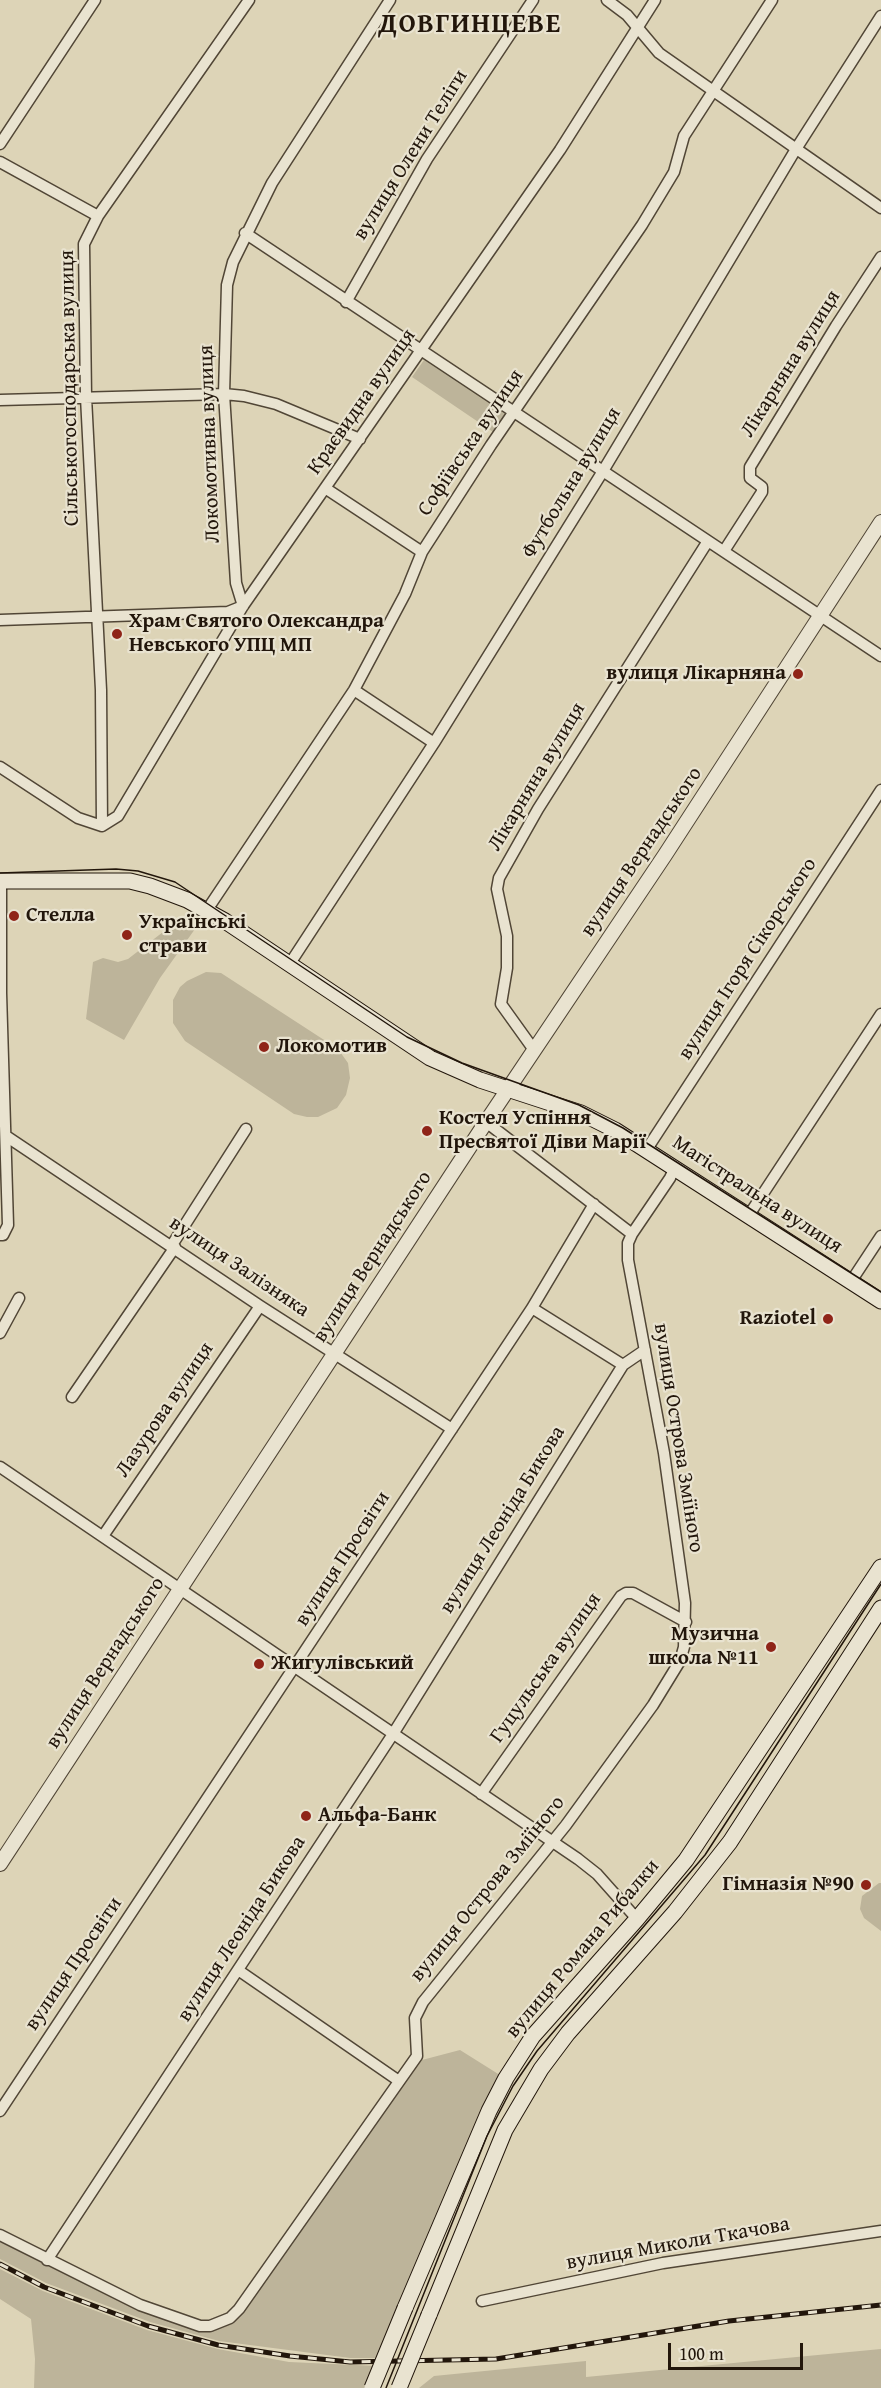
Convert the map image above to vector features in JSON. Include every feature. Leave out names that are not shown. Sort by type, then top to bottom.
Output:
[{"type":"main road","name":"Магістральна вулиця","points":[[1,881],[130,881],[169,893],[207,910],[430,1058],[508,1090],[536,1097],[598,1120],[852,1280],[881,1301]]},
{"type":"main road","name":"вулиця Романа Рибалки","points":[[372,2388],[463,2168],[506,2078],[533,2036],[686,1860],[881,1567]]},
{"type":"main road","name":"вулиця Романа Рибалки","points":[[399,2388],[505,2130],[541,2069],[568,2032],[675,1912],[730,1842],[881,1608]]},
{"type":"street","points":[[0,144],[94,0]]},
{"type":"street","name":"Сільськогосподарська вулиця","points":[[102,826],[101,690],[86,397],[84,243],[98,216],[249,0]]},
{"type":"street","name":"Локомотивна вулиця","points":[[243,606],[236,583],[224,394],[227,285],[233,262],[245,233],[272,183],[390,0]]},
{"type":"street","name":"вулиця Олени Теліги","points":[[346,302],[427,159],[533,0]]},
{"type":"street","points":[[607,0],[627,15],[638,26],[646,40],[659,52],[881,208]]},
{"type":"street","name":"Краєвидна вулиця","points":[[102,826],[118,816],[243,606],[560,150],[655,0]]},
{"type":"street","name":"Софіївська вулиця","points":[[207,910],[354,690],[405,594],[422,552],[642,225],[674,172],[684,136],[772,0]]},
{"type":"street","name":"Футбольна вулиця","points":[[289,965],[434,743],[603,471],[796,149],[881,16]]},
{"type":"street","points":[[0,162],[98,216]]},
{"type":"street","points":[[245,233],[881,656]]},
{"type":"street","name":"Лікарняна вулиця","points":[[724,551],[762,492],[762,488],[750,478],[750,467],[881,257]]},
{"type":"street","points":[[0,400],[224,394],[276,404],[360,439]]},
{"type":"street","points":[[325,488],[422,552]]},
{"type":"street","name":"вулиця Вернадського","points":[[0,1864],[486,1122],[822,617],[881,522]]},
{"type":"street","name":"Лікарняна вулиця","points":[[534,1050],[501,1004],[507,968],[507,936],[497,889],[499,878],[538,810],[708,540]]},
{"type":"street","points":[[0,620],[228,612],[243,606]]},
{"type":"street","points":[[354,690],[434,743]]},
{"type":"street","points":[[0,767],[78,818],[102,826]]},
{"type":"street","name":"вулиця Ігоря Сікорського","points":[[647,1149],[881,790]]},
{"type":"street","points":[[0,1234],[3,1235],[8,1225],[1,993],[1,881]]},
{"type":"street","points":[[749,1215],[881,1014]]},
{"type":"street","points":[[486,1122],[632,1234],[675,1167]]},
{"type":"street","points":[[72,1397],[174,1246],[246,1129]]},
{"type":"street","name":"вулиця Залізняка","points":[[6,1136],[174,1246],[260,1306],[452,1429]]},
{"type":"street","name":"вулиця Просвіти","points":[[0,2111],[532,1308],[594,1204]]},
{"type":"street","name":"вулиця Острова Зміїного","points":[[0,2235],[140,2305],[200,2326],[219,2324],[230,2318],[239,2309],[417,2056],[416,2018],[423,2002],[552,1842],[671,1678],[684,1647],[686,1622],[666,1465],[628,1260],[628,1243],[632,1234]]},
{"type":"street","points":[[852,1280],[881,1236]]},
{"type":"street","points":[[0,1333],[19,1298]]},
{"type":"street","name":"Лазурова вулиця","points":[[103,1536],[260,1306]]},
{"type":"street","points":[[532,1308],[622,1365]]},
{"type":"street","name":"вулиця Леоніда Бикова","points":[[47,2260],[393,1734],[622,1365],[645,1350]]},
{"type":"street","points":[[0,1467],[552,1842],[597,1874],[637,1919]]},
{"type":"street","name":"Гуцульська вулиця","points":[[481,1794],[621,1596],[633,1593],[686,1622]]},
{"type":"street","points":[[238,1970],[399,2081]]},
{"type":"street","name":"вулиця Миколи Ткачова","points":[[482,2301],[663,2264],[881,2231]]},
{"type":"shaded area","points":[[424,360],[508,416],[496,434],[412,377]]},
{"type":"shaded area","points":[[181,923],[195,929],[160,978],[124,1040],[86,1019],[93,962],[103,958],[118,962],[128,959],[163,932]]},
{"type":"shaded area","name":"Локомотив","points":[[206,972],[221,973],[338,1049],[348,1063],[350,1078],[346,1095],[337,1108],[318,1117],[294,1114],[185,1041],[173,1023],[173,1000],[180,987],[187,981]]},
{"type":"shaded area","points":[[881,1883],[881,1931],[864,1918],[860,1909],[862,1896]]},
{"type":"shaded area","points":[[460,2050],[503,2077],[380,2358],[350,2358],[219,2341],[150,2322],[46,2283],[0,2259],[0,2237],[141,2307],[220,2326],[422,2060]]},
{"type":"shaded area","points":[[0,2269],[43,2291],[147,2330],[218,2349],[289,2362],[377,2366],[369,2388],[34,2388],[35,2359],[31,2319],[0,2299]]},
{"type":"shaded area","points":[[881,2349],[881,2388],[419,2388],[434,2376],[586,2361],[586,2377]]},
{"type":"tram line","points":[[0,873],[116,869],[138,871],[175,882],[407,1037],[462,1063],[579,1105],[623,1128],[881,1292]]},
{"type":"tram line","points":[[386,2388],[487,2136],[513,2086],[537,2051],[705,1855],[881,1584]]},
{"type":"railway","points":[[0,2264],[44,2287],[148,2326],[218,2345],[350,2362],[496,2359],[729,2321],[881,2305]]},
{"type":"place","name":"Храм Святого Олександра Невського УПЦ МП","points":[[117,634]]},
{"type":"place","name":"вулиця Лікарняна","points":[[798,674]]},
{"type":"place","name":"Стелла","points":[[14,916]]},
{"type":"place","name":"Українські страви","points":[[127,935]]},
{"type":"place","name":"Локомотив","points":[[264,1047]]},
{"type":"place","name":"Костел Успіння Пресвятої Діви Марії","points":[[427,1131]]},
{"type":"place","name":"Raziotel","points":[[828,1319]]},
{"type":"place","name":"Музична школа №11","points":[[771,1647]]},
{"type":"place","name":"Жигулівський","points":[[259,1664]]},
{"type":"place","name":"Альфа-Банк","points":[[306,1816]]},
{"type":"place","name":"Гімназія №90","points":[[866,1885]]},
{"type":"district","name":"ДОВГИНЦЕВЕ","points":[[470,25]]}]
